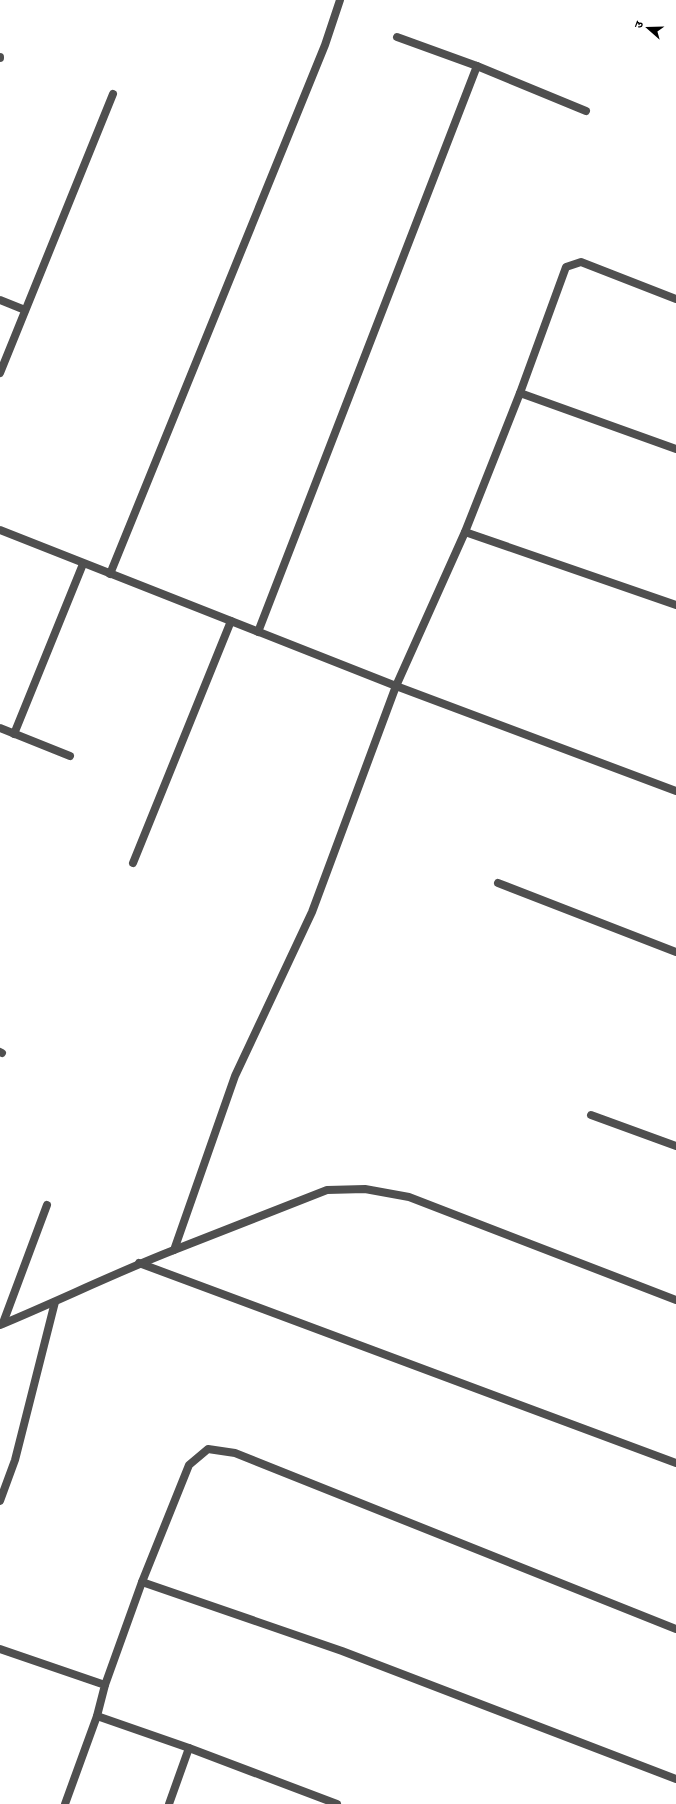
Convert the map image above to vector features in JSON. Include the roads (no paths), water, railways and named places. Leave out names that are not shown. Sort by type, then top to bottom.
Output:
[{"type":"street","points":[[110,574],[324,46],[340,0]]},
{"type":"street","points":[[397,37],[477,66],[586,111]]},
{"type":"street","points":[[258,632],[477,66]]},
{"type":"street","points":[[0,373],[113,94]]},
{"type":"street","points":[[174,1250],[235,1076],[312,912],[396,686],[465,532],[520,393],[566,267],[581,262],[676,299]]},
{"type":"street","points":[[0,300],[25,310]]},
{"type":"street","points":[[520,393],[676,449]]},
{"type":"street","points":[[0,530],[83,564],[396,686],[676,791]]},
{"type":"street","points":[[465,532],[676,604]]},
{"type":"street","points":[[14,734],[83,564]]},
{"type":"street","points":[[133,863],[231,621]]},
{"type":"street","points":[[0,728],[70,756]]},
{"type":"street","points":[[498,883],[676,952]]},
{"type":"street","points":[[591,1115],[676,1146]]},
{"type":"street","points":[[2,1324],[55,1302],[139,1263],[327,1190],[365,1189],[409,1198],[676,1300]]},
{"type":"street","points":[[2,1324],[47,1205]]},
{"type":"street","points":[[139,1263],[676,1463]]},
{"type":"street","points":[[0,1500],[16,1460],[55,1302]]},
{"type":"street","points":[[64,1804],[97,1716],[106,1685],[142,1582],[189,1465],[208,1449],[235,1454],[676,1629]]},
{"type":"street","points":[[142,1582],[342,1652],[676,1779]]},
{"type":"street","points":[[0,1649],[106,1685]]},
{"type":"street","points":[[97,1716],[189,1748],[337,1804]]},
{"type":"street","points":[[169,1804],[189,1748]]}]
